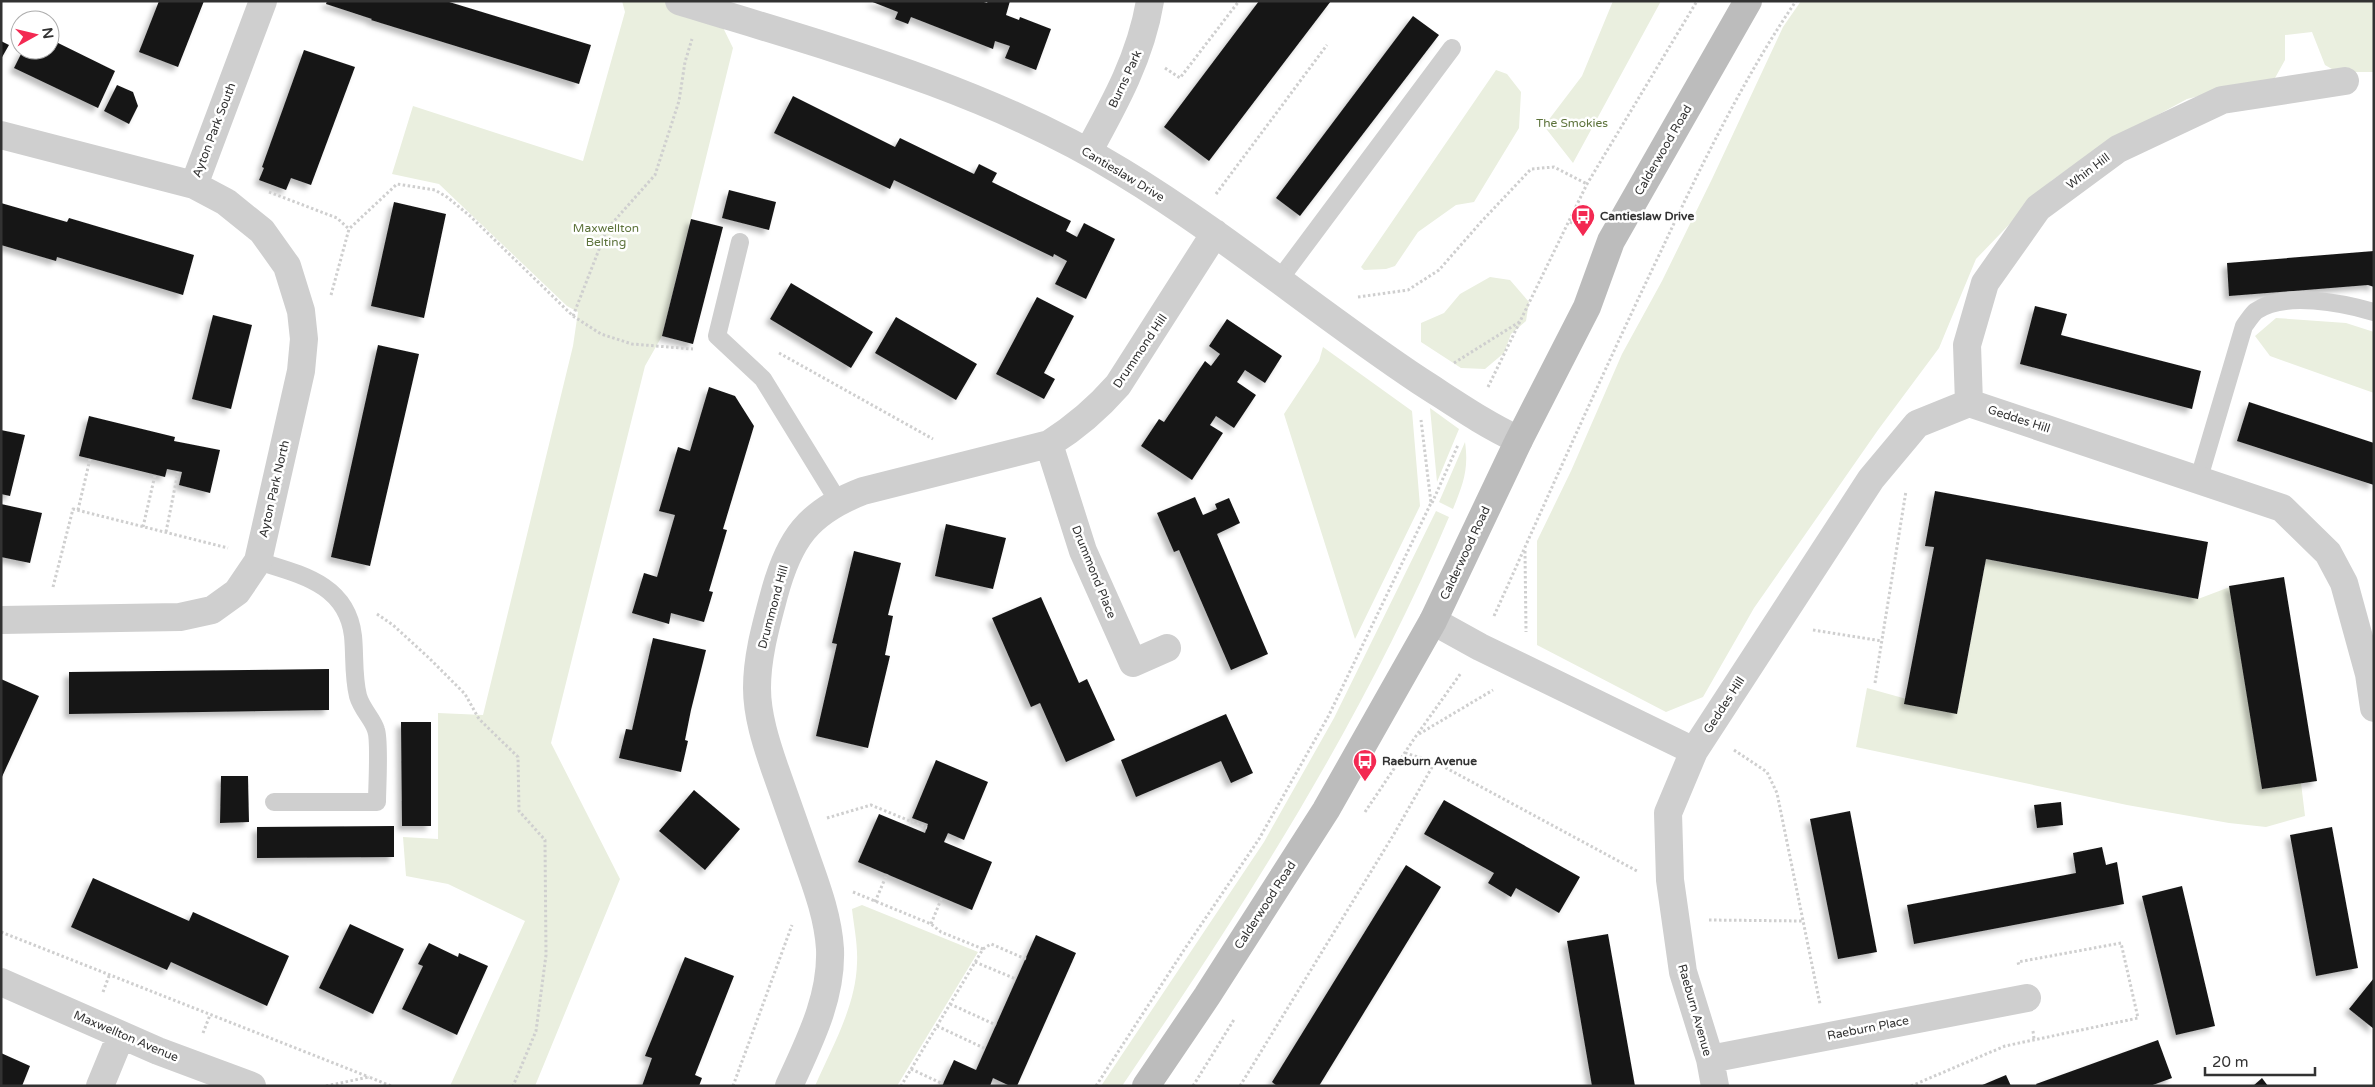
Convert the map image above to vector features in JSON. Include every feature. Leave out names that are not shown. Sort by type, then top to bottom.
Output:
[{"type":"street","name":"Ayton Park South","points":[[1,134],[194,185],[263,1]]},
{"type":"street","name":"Burns Park","points":[[1088,152],[1127,79],[1140,48],[1150,1]]},
{"type":"street","name":"Calderwood Road","points":[[1146,1086],[1207,996],[1326,810],[1433,621],[1519,440],[1587,307],[1611,241],[1748,1]]},
{"type":"street","name":"Cantieslaw Drive","points":[[690,4],[905,73],[1025,121],[1088,152],[1154,192],[1215,233],[1405,371],[1489,427],[1519,440]]},
{"type":"street","name":"Whin Hill","points":[[1969,403],[1968,345],[1985,283],[2038,208],[2118,149],[2222,100],[2345,81]]},
{"type":"street","name":"Ayton Park North","points":[[1,620],[180,617],[197,615],[212,610],[237,592],[258,560],[301,371],[304,339],[301,311],[287,266],[262,231],[226,202],[194,185]]},
{"type":"street","name":"Drummond Hill","points":[[789,1086],[826,996],[830,948],[826,922],[813,876],[760,719],[757,689],[759,660],[780,572],[804,530],[820,512],[838,501],[863,492],[1049,444],[1086,419],[1118,385],[1215,233]]},
{"type":"street","name":"Geddes Hill","points":[[1700,742],[1871,479],[1917,424],[1969,403],[2199,478],[2282,508],[2328,553],[2344,583],[2372,673],[2374,708]]},
{"type":"street","name":"Drummond Place","points":[[1049,444],[1083,551],[1133,663],[1167,648]]},
{"type":"street","points":[[1433,621],[1480,647],[1700,742]]},
{"type":"street","name":"Raeburn Avenue","points":[[1700,742],[1668,813],[1671,889],[1682,972],[1710,1059],[1716,1086]]},
{"type":"street","name":"Maxwellton Avenue","points":[[1,982],[121,1035],[252,1086]]},
{"type":"street","name":"Raeburn Place","points":[[1710,1059],[2027,998]]},
{"type":"street","points":[[100,1086],[121,1035]]},
{"type":"lane","points":[[1279,280],[1452,48]]},
{"type":"lane","points":[[740,242],[717,336],[763,379],[838,501]]},
{"type":"lane","points":[[2199,478],[2244,326],[2255,311],[2273,302],[2311,300],[2374,312]]},
{"type":"lane","points":[[258,560],[307,576],[324,586],[337,599],[347,615],[352,633],[354,673],[358,698],[376,730],[377,802],[274,802]]},
{"type":"path","points":[[1164,67],[1180,78],[1239,1]]},
{"type":"path","points":[[1486,391],[1587,184],[1697,1]]},
{"type":"path","points":[[573,316],[608,229],[655,175],[679,101],[685,62],[690,4]]},
{"type":"path","points":[[1213,197],[1328,45]]},
{"type":"path","points":[[1350,298],[1408,290],[1439,270],[1531,169],[1554,167],[1587,184]]},
{"type":"path","points":[[329,303],[349,229],[397,184],[435,190],[447,197],[470,216],[573,316],[601,334],[632,344],[692,350],[717,336]]},
{"type":"path","points":[[226,202],[252,186],[337,218],[349,229]]},
{"type":"path","points":[[1449,366],[1521,320]]},
{"type":"path","points":[[778,353],[948,448],[954,469]]},
{"type":"path","points":[[1421,418],[1432,504]]},
{"type":"path","points":[[1096,1086],[1184,950],[1260,840],[1329,715],[1432,504],[1459,444]]},
{"type":"path","points":[[78,510],[90,458]]},
{"type":"path","points":[[166,532],[178,472]]},
{"type":"path","points":[[143,526],[155,475]]},
{"type":"path","points":[[1875,683],[1907,483]]},
{"type":"path","points":[[45,619],[73,508],[236,550],[258,560]]},
{"type":"path","points":[[369,609],[393,625],[429,658],[465,694],[479,719],[518,757],[519,811],[544,840],[546,955],[536,1031],[512,1086]]},
{"type":"path","points":[[1776,624],[1882,641]]},
{"type":"path","points":[[1700,742],[1768,772],[1777,793],[1826,1036]]},
{"type":"path","points":[[1406,753],[1434,762],[1671,889]]},
{"type":"path","points":[[1240,1086],[1394,834],[1434,762]]},
{"type":"path","points":[[795,827],[871,805],[927,828]]},
{"type":"path","points":[[875,902],[887,874]]},
{"type":"path","points":[[813,876],[931,924],[941,932],[983,949]]},
{"type":"path","points":[[931,924],[942,897]]},
{"type":"path","points":[[1675,920],[1803,921]]},
{"type":"path","points":[[733,1086],[793,924]]},
{"type":"path","points":[[1,932],[391,1086]]},
{"type":"path","points":[[1911,1086],[2005,1046],[2138,1018],[2121,943],[2018,962],[2034,1039]]},
{"type":"path","points":[[901,1086],[983,949],[991,944],[1026,959]]},
{"type":"path","points":[[975,962],[1016,980]]},
{"type":"path","points":[[950,1004],[996,1025]]},
{"type":"path","points":[[937,1026],[986,1048]]},
{"type":"path","points":[[911,1070],[943,1084]]},
{"type":"path","points":[[326,1086],[369,1077]]},
{"type":"green space","name":"Maxwellton Belting","points":[[622,1],[710,1],[733,48],[662,336],[645,366],[551,743],[620,879],[535,1086],[450,1086],[525,921],[448,884],[406,876],[403,837],[438,839],[438,713],[483,715],[573,346],[578,312],[567,306],[439,184],[392,174],[413,106],[583,161],[625,12]]},
{"type":"green space","name":"The Smokies","points":[[1613,1],[1661,1],[1573,163],[1544,126],[1582,76]]},
{"type":"green space","points":[[1801,1],[2374,1],[2374,72],[2337,72],[2325,65],[2312,32],[2285,35],[2285,60],[2275,78],[2187,99],[2106,143],[2051,181],[1976,259],[1939,348],[1878,430],[1754,608],[1703,697],[1666,712],[1537,645],[1537,541],[1571,471],[1622,354],[1662,281],[1783,27]]},
{"type":"green space","points":[[1496,70],[1507,74],[1521,92],[1519,128],[1474,202],[1456,205],[1418,232],[1395,266],[1386,269],[1364,270],[1361,267]]},
{"type":"green space","points":[[1490,277],[1510,280],[1529,302],[1526,321],[1511,334],[1504,353],[1485,369],[1461,368],[1421,342],[1421,323],[1444,313],[1460,294]]},
{"type":"green space","points":[[2276,318],[2346,323],[2374,332],[2374,393],[2270,356],[2255,336]]},
{"type":"green space","points":[[1323,347],[1412,411],[1420,506],[1355,639],[1284,414],[1319,361]]},
{"type":"green space","points":[[1430,408],[1459,429],[1437,482]]},
{"type":"green space","points":[[1465,442],[1466,468],[1460,492],[1453,509],[1439,502]]},
{"type":"green space","points":[[1436,511],[1449,517],[1416,592],[1341,738],[1300,809],[1213,949],[1122,1086],[1101,1086],[1264,842],[1334,718]]},
{"type":"green space","points":[[1986,559],[2198,599],[2235,585],[2262,789],[2301,783],[2305,816],[2266,827],[2229,823],[2127,805],[1856,747],[1867,688],[1957,713]]},
{"type":"green space","points":[[862,905],[978,952],[897,1086],[815,1086],[848,1011],[856,979],[857,956],[852,909]]},
{"type":"building","points":[[159,1],[204,1],[178,67],[139,52]]},
{"type":"building","points":[[327,1],[446,1],[591,45],[579,84],[371,20],[326,4]]},
{"type":"building","points":[[870,1],[981,1],[987,3],[988,1],[1010,1],[1006,15],[1019,20],[1020,17],[1051,29],[1036,70],[1005,58],[1010,46],[995,41],[993,49],[911,17],[908,24],[895,19],[898,12]]},
{"type":"building","points":[[1259,1],[1331,1],[1209,161],[1164,127]]},
{"type":"building","points":[[1413,16],[1439,35],[1300,216],[1276,198]]},
{"type":"building","points":[[1,41],[9,45],[1,59]]},
{"type":"building","points":[[60,44],[115,71],[98,108],[14,68],[18,60],[60,60]]},
{"type":"building","points":[[304,50],[355,67],[311,185],[291,178],[286,190],[259,180]]},
{"type":"building","points":[[117,85],[133,92],[138,106],[129,124],[104,111]]},
{"type":"building","points":[[793,96],[895,147],[900,138],[974,174],[979,164],[997,173],[992,182],[1071,221],[1066,231],[1077,237],[1084,223],[1115,239],[1086,299],[1055,284],[1067,261],[1054,254],[1053,257],[894,180],[890,189],[774,133]]},
{"type":"building","points":[[729,190],[776,202],[769,230],[722,218]]},
{"type":"building","points":[[394,202],[446,214],[424,318],[371,306]]},
{"type":"building","points":[[1,203],[67,222],[69,218],[194,255],[183,295],[57,257],[56,261],[1,245]]},
{"type":"building","points":[[691,219],[723,227],[693,344],[662,336]]},
{"type":"building","points":[[2374,251],[2374,287],[2368,285],[2229,296],[2227,263]]},
{"type":"building","points":[[791,283],[873,332],[851,368],[770,319]]},
{"type":"building","points":[[1037,297],[1074,316],[1044,373],[1055,379],[1044,399],[996,374]]},
{"type":"building","points":[[2035,306],[2067,314],[2061,335],[2201,371],[2192,409],[2020,364]]},
{"type":"building","points":[[213,315],[252,325],[231,409],[192,399]]},
{"type":"building","points":[[896,317],[977,364],[956,400],[875,353]]},
{"type":"building","points":[[1227,319],[1282,356],[1265,383],[1245,370],[1237,382],[1256,395],[1234,428],[1216,416],[1210,425],[1223,433],[1192,480],[1141,446],[1159,419],[1164,422],[1205,361],[1211,366],[1220,354],[1209,346]]},
{"type":"building","points":[[378,345],[419,354],[370,566],[331,557]]},
{"type":"building","points":[[709,387],[735,396],[754,426],[723,529],[727,530],[709,591],[713,592],[704,622],[671,613],[669,624],[632,613],[644,573],[657,577],[675,515],[659,511],[678,447],[690,451]]},
{"type":"building","points":[[2249,402],[2374,443],[2374,485],[2237,441]]},
{"type":"building","points":[[89,416],[175,437],[174,441],[220,450],[210,493],[179,485],[182,472],[167,469],[165,477],[79,456]]},
{"type":"building","points":[[1,430],[25,435],[10,496],[1,494]]},
{"type":"building","points":[[1935,491],[2208,542],[2198,599],[1986,559],[1957,714],[1904,704],[1934,547],[1925,546]]},
{"type":"building","points":[[1195,497],[1203,515],[1217,509],[1215,504],[1229,498],[1240,523],[1217,534],[1268,654],[1231,670],[1179,550],[1174,552],[1157,513]]},
{"type":"building","points":[[1,504],[42,513],[30,563],[1,557]]},
{"type":"building","points":[[946,524],[1006,538],[993,589],[935,576]]},
{"type":"building","points":[[854,551],[901,563],[888,615],[893,616],[885,655],[890,656],[868,748],[816,736],[837,644],[832,643]]},
{"type":"building","points":[[2284,577],[2317,781],[2262,789],[2229,586]]},
{"type":"building","points":[[1041,597],[1079,683],[1087,679],[1115,740],[1066,762],[1040,703],[1031,707],[992,618]]},
{"type":"building","points":[[653,638],[706,650],[691,710],[685,740],[688,741],[681,772],[619,758],[626,729],[632,730]]},
{"type":"building","points":[[329,669],[329,710],[69,714],[69,672]]},
{"type":"building","points":[[1,679],[39,696],[1,779]]},
{"type":"building","points":[[1226,714],[1253,773],[1231,783],[1221,761],[1136,797],[1121,760]]},
{"type":"building","points":[[401,722],[431,722],[431,826],[402,826]]},
{"type":"building","points":[[936,760],[988,782],[964,840],[948,833],[944,842],[992,862],[972,910],[858,862],[879,814],[925,833],[928,824],[912,818]]},
{"type":"building","points":[[221,776],[248,776],[249,822],[220,823]]},
{"type":"building","points":[[694,790],[740,829],[705,870],[659,831]]},
{"type":"building","points":[[1444,800],[1580,877],[1559,913],[1516,888],[1511,897],[1488,883],[1494,873],[1424,834]]},
{"type":"building","points":[[2061,802],[2063,825],[2037,828],[2034,805]]},
{"type":"building","points":[[1850,811],[1877,952],[1838,959],[1810,819]]},
{"type":"building","points":[[394,826],[394,857],[257,858],[257,827]]},
{"type":"building","points":[[2332,827],[2358,968],[2316,976],[2290,835]]},
{"type":"building","points":[[2102,847],[2106,865],[2117,862],[2124,904],[1914,944],[1907,905],[2076,873],[2073,853]]},
{"type":"building","points":[[1406,865],[1441,887],[1319,1086],[1277,1086],[1272,1082]]},
{"type":"building","points":[[93,878],[189,921],[193,912],[289,956],[267,1006],[171,962],[167,970],[71,927]]},
{"type":"building","points":[[2182,886],[2215,1026],[2176,1035],[2142,896]]},
{"type":"building","points":[[350,924],[404,949],[373,1014],[319,988]]},
{"type":"building","points":[[1608,934],[1635,1086],[1592,1086],[1567,941]]},
{"type":"building","points":[[1036,935],[1076,953],[1017,1086],[1010,1086],[993,1078],[990,1086],[942,1086],[954,1060],[976,1070]]},
{"type":"building","points":[[429,943],[458,957],[459,953],[488,966],[457,1035],[402,1009],[423,966],[418,964]]},
{"type":"building","points":[[685,957],[734,976],[695,1075],[702,1078],[699,1086],[642,1086],[652,1058],[645,1056]]},
{"type":"building","points":[[2374,978],[2374,1029],[2349,1009]]},
{"type":"building","points":[[2158,1040],[2172,1078],[2150,1086],[2037,1086],[2036,1084]]},
{"type":"building","points":[[1,1053],[30,1066],[22,1086],[1,1086]]},
{"type":"building","points":[[2006,1075],[2011,1086],[1980,1086]]},
{"type":"building","points":[[2262,1078],[2268,1086],[2253,1086]]},
{"type":"place","name":"Cantieslaw Drive","points":[[1583,237]]},
{"type":"place","name":"Raeburn Avenue","points":[[1365,782]]}]
